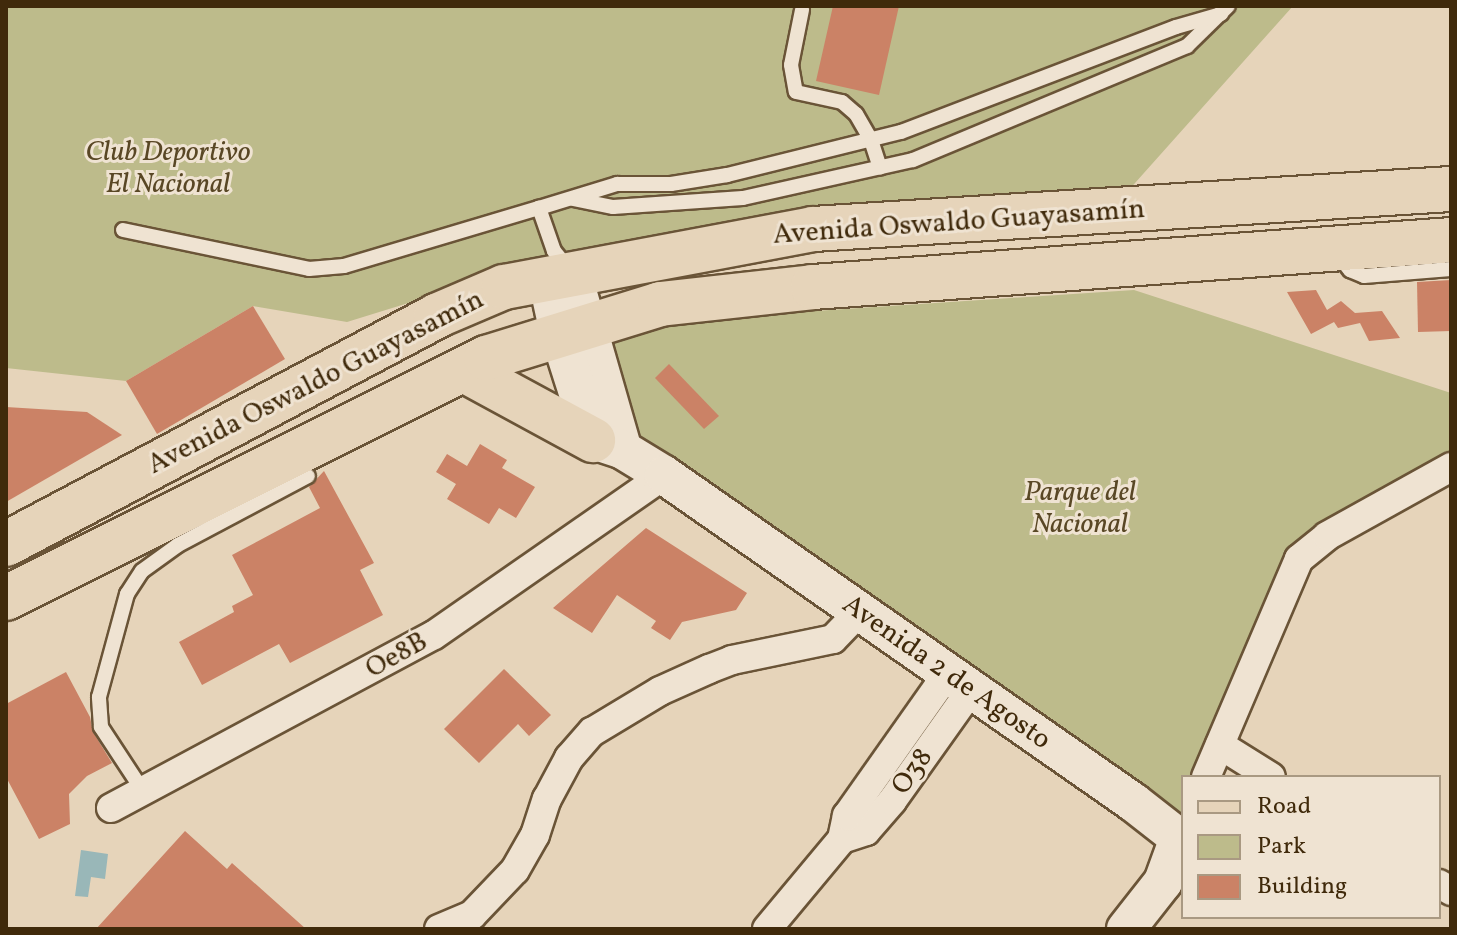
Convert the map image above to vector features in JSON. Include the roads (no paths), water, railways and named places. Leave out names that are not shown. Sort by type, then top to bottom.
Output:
[{"type":"main road","name":"Avenida Oswaldo Guayasamín","points":[[11,538],[436,316],[558,267],[813,229],[1451,189]]},
{"type":"main road","name":"Avenida Oswaldo Guayasamín","points":[[6,598],[486,358],[660,304],[813,287],[1451,240]]},
{"type":"main road","points":[[558,267],[572,329],[608,445]]},
{"type":"main road","points":[[464,370],[608,445]]},
{"type":"main road","name":"Avenida 2 de Agosto","points":[[608,445],[664,475],[858,613],[1181,833],[1163,882],[1140,923]]},
{"type":"street","points":[[1207,775],[1299,559],[1308,549],[1451,467]]},
{"type":"street","name":"Oe8B","points":[[111,808],[434,635],[664,475]]},
{"type":"street","points":[[439,929],[472,915],[496,894],[535,835],[547,799],[569,758],[592,732],[660,691],[732,660],[833,639],[858,613]]},
{"type":"street","name":"O38","points":[[767,929],[842,839],[847,816],[959,682]]},
{"type":"street","points":[[1220,745],[1268,775]]},
{"type":"lane","points":[[802,10],[791,65],[796,92],[842,102],[856,114],[871,140],[880,168]]},
{"type":"lane","points":[[123,230],[309,269],[344,266],[617,184],[671,184],[727,175],[871,140],[1030,85],[1224,10]]},
{"type":"lane","points":[[572,199],[613,207],[743,198],[913,160],[1187,46],[1224,10]]},
{"type":"lane","points":[[539,208],[558,267]]},
{"type":"lane","points":[[1337,248],[1350,270],[1364,276],[1451,269]]},
{"type":"lane","points":[[143,791],[101,727],[99,697],[127,594],[142,571],[178,545],[308,476]]},
{"type":"water","points":[[81,850],[108,854],[105,879],[91,877],[88,897],[75,896]]},
{"type":"park label","name":"Club Deportivo El Nacional","points":[[168,169]]},
{"type":"park label","name":"Parque del Nacional","points":[[1080,509]]}]
